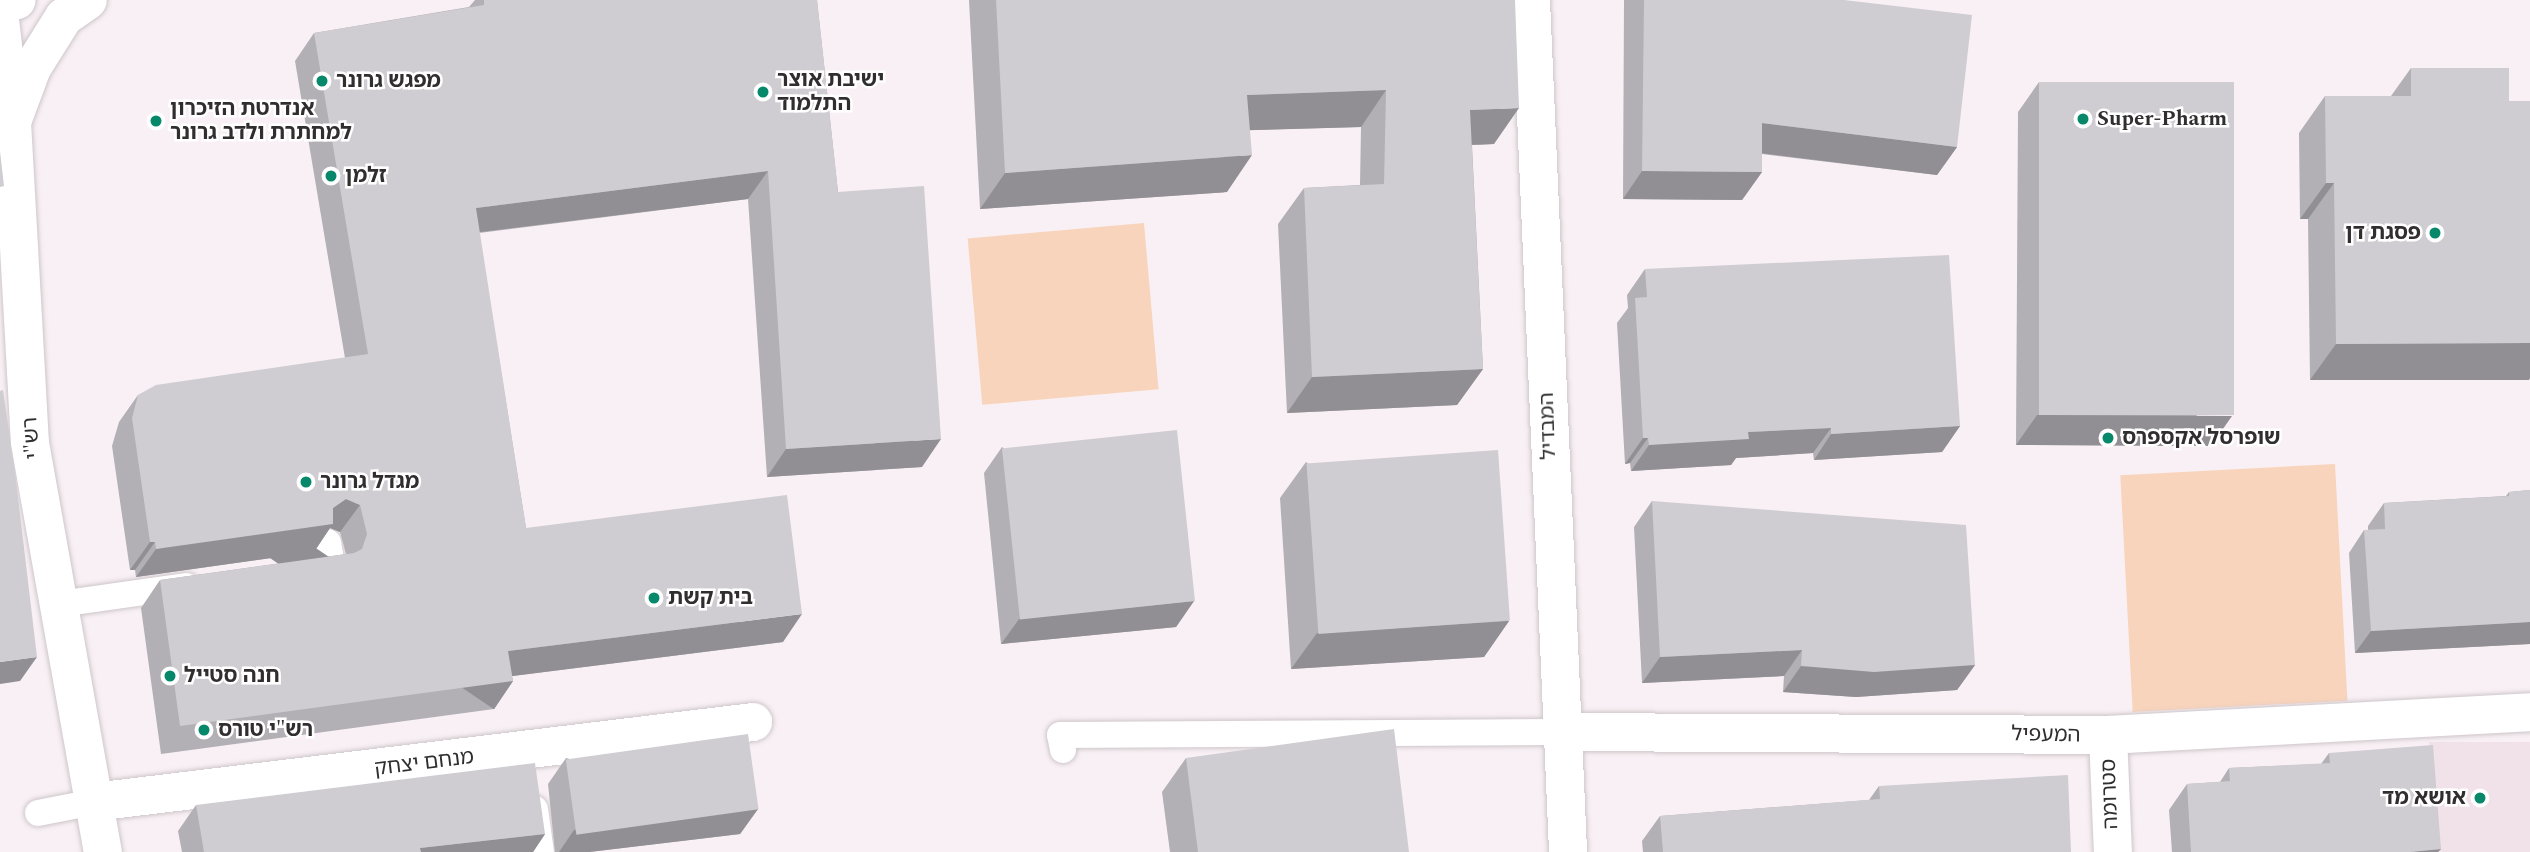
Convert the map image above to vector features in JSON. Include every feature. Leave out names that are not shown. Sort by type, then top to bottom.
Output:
[{"type":"street","points":[[0,4],[17,0]]},
{"type":"street","points":[[12,122],[32,68],[64,17],[88,0]]},
{"type":"street","name":"המבדיל","points":[[1531,0],[1561,732],[1569,852]]},
{"type":"street","name":"רש\"י","points":[[0,20],[12,122],[15,399],[30,443],[103,852]]},
{"type":"street","name":"המעפיל","points":[[1561,732],[2108,735],[2530,712]]},
{"type":"street","name":"מנחם יצחק","points":[[94,802],[530,771],[753,722]]},
{"type":"street","name":"סטרומה","points":[[2108,735],[2113,852]]},
{"type":"lane","points":[[277,573],[331,565],[328,542]]},
{"type":"lane","points":[[58,604],[209,583]]},
{"type":"lane","points":[[1063,750],[1060,735],[1561,732]]},
{"type":"lane","points":[[530,771],[541,852]]},
{"type":"lane","points":[[38,813],[94,802]]},
{"type":"shaded area","points":[[1144,223],[1159,389],[982,405],[968,238]]},
{"type":"shaded area","points":[[2335,464],[2347,701],[2133,712],[2120,475]]},
{"type":"shaded area","name":"אושא מד","points":[[2429,742],[2530,742],[2530,852],[2429,852]]},
{"type":"building","points":[[484,0],[817,0],[838,192],[924,186],[941,439],[786,449],[768,171],[476,208],[526,528],[787,495],[802,614],[508,651],[513,681],[180,726],[160,580],[354,553],[362,549],[367,534],[360,505],[346,499],[333,508],[333,524],[156,549],[155,542],[150,542],[132,418],[138,395],[156,385],[368,354],[314,33],[484,5]]},
{"type":"building","points":[[996,0],[1515,0],[1519,108],[1470,110],[1483,369],[1312,377],[1304,188],[1384,184],[1386,90],[1247,95],[1252,155],[1005,173]]},
{"type":"building","points":[[1644,0],[1844,0],[1972,15],[1957,147],[1762,123],[1762,172],[1642,171]]},
{"type":"building","name":"פסגת דן","points":[[2411,68],[2509,68],[2509,101],[2530,101],[2530,343],[2336,344],[2334,183],[2326,183],[2325,96],[2411,96]]},
{"type":"building","points":[[2039,82],[2234,82],[2234,415],[2039,415]]},
{"type":"building","points":[[0,151],[4,186],[0,187]]},
{"type":"building","points":[[1949,255],[1960,426],[1831,434],[1831,428],[1748,432],[1749,439],[1649,445],[1648,438],[1643,438],[1635,298],[1647,297],[1645,269]]},
{"type":"building","points":[[3,390],[37,657],[0,662],[0,391]]},
{"type":"building","points":[[1177,430],[1195,601],[1020,619],[1002,448]]},
{"type":"building","points":[[1498,450],[1510,621],[1318,634],[1306,463]]},
{"type":"building","points":[[2530,490],[2530,622],[2371,631],[2364,530],[2385,529],[2384,503],[2509,496],[2509,492]]},
{"type":"building","points":[[1652,501],[1966,525],[1975,665],[1874,672],[1801,666],[1802,650],[1660,657]]},
{"type":"building","points":[[1394,729],[1409,852],[1198,852],[1186,758]]},
{"type":"building","points":[[748,734],[759,809],[576,835],[566,760]]},
{"type":"building","points":[[2433,745],[2441,849],[2410,852],[2191,852],[2187,784],[2230,781],[2229,768],[2330,763],[2329,753]]},
{"type":"building","points":[[535,763],[545,834],[420,848],[421,852],[204,852],[196,805]]},
{"type":"building","points":[[2068,775],[2071,852],[1663,852],[1660,816],[1880,799],[1879,786]]},
{"type":"place","name":"מפגש גרונר","points":[[322,81]]},
{"type":"place","name":"ישיבת אוצר התלמוד","points":[[763,92]]},
{"type":"place","name":"Super-Pharm","points":[[2083,119]]},
{"type":"place","name":"אנדרטת הזיכרון למחתרת ולדב גרונר","points":[[156,121]]},
{"type":"place","name":"זלמן","points":[[331,176]]},
{"type":"place","name":"פסגת דן","points":[[2435,233]]},
{"type":"place","name":"שופרסל אקספרס","points":[[2108,438]]},
{"type":"place","name":"מגדל גרונר","points":[[306,482]]},
{"type":"place","name":"בית קשת","points":[[654,598]]},
{"type":"place","name":"חנה סטייל","points":[[170,676]]},
{"type":"place","name":"רש\"י טורס","points":[[204,730]]},
{"type":"place","name":"אושא מד","points":[[2480,798]]}]
